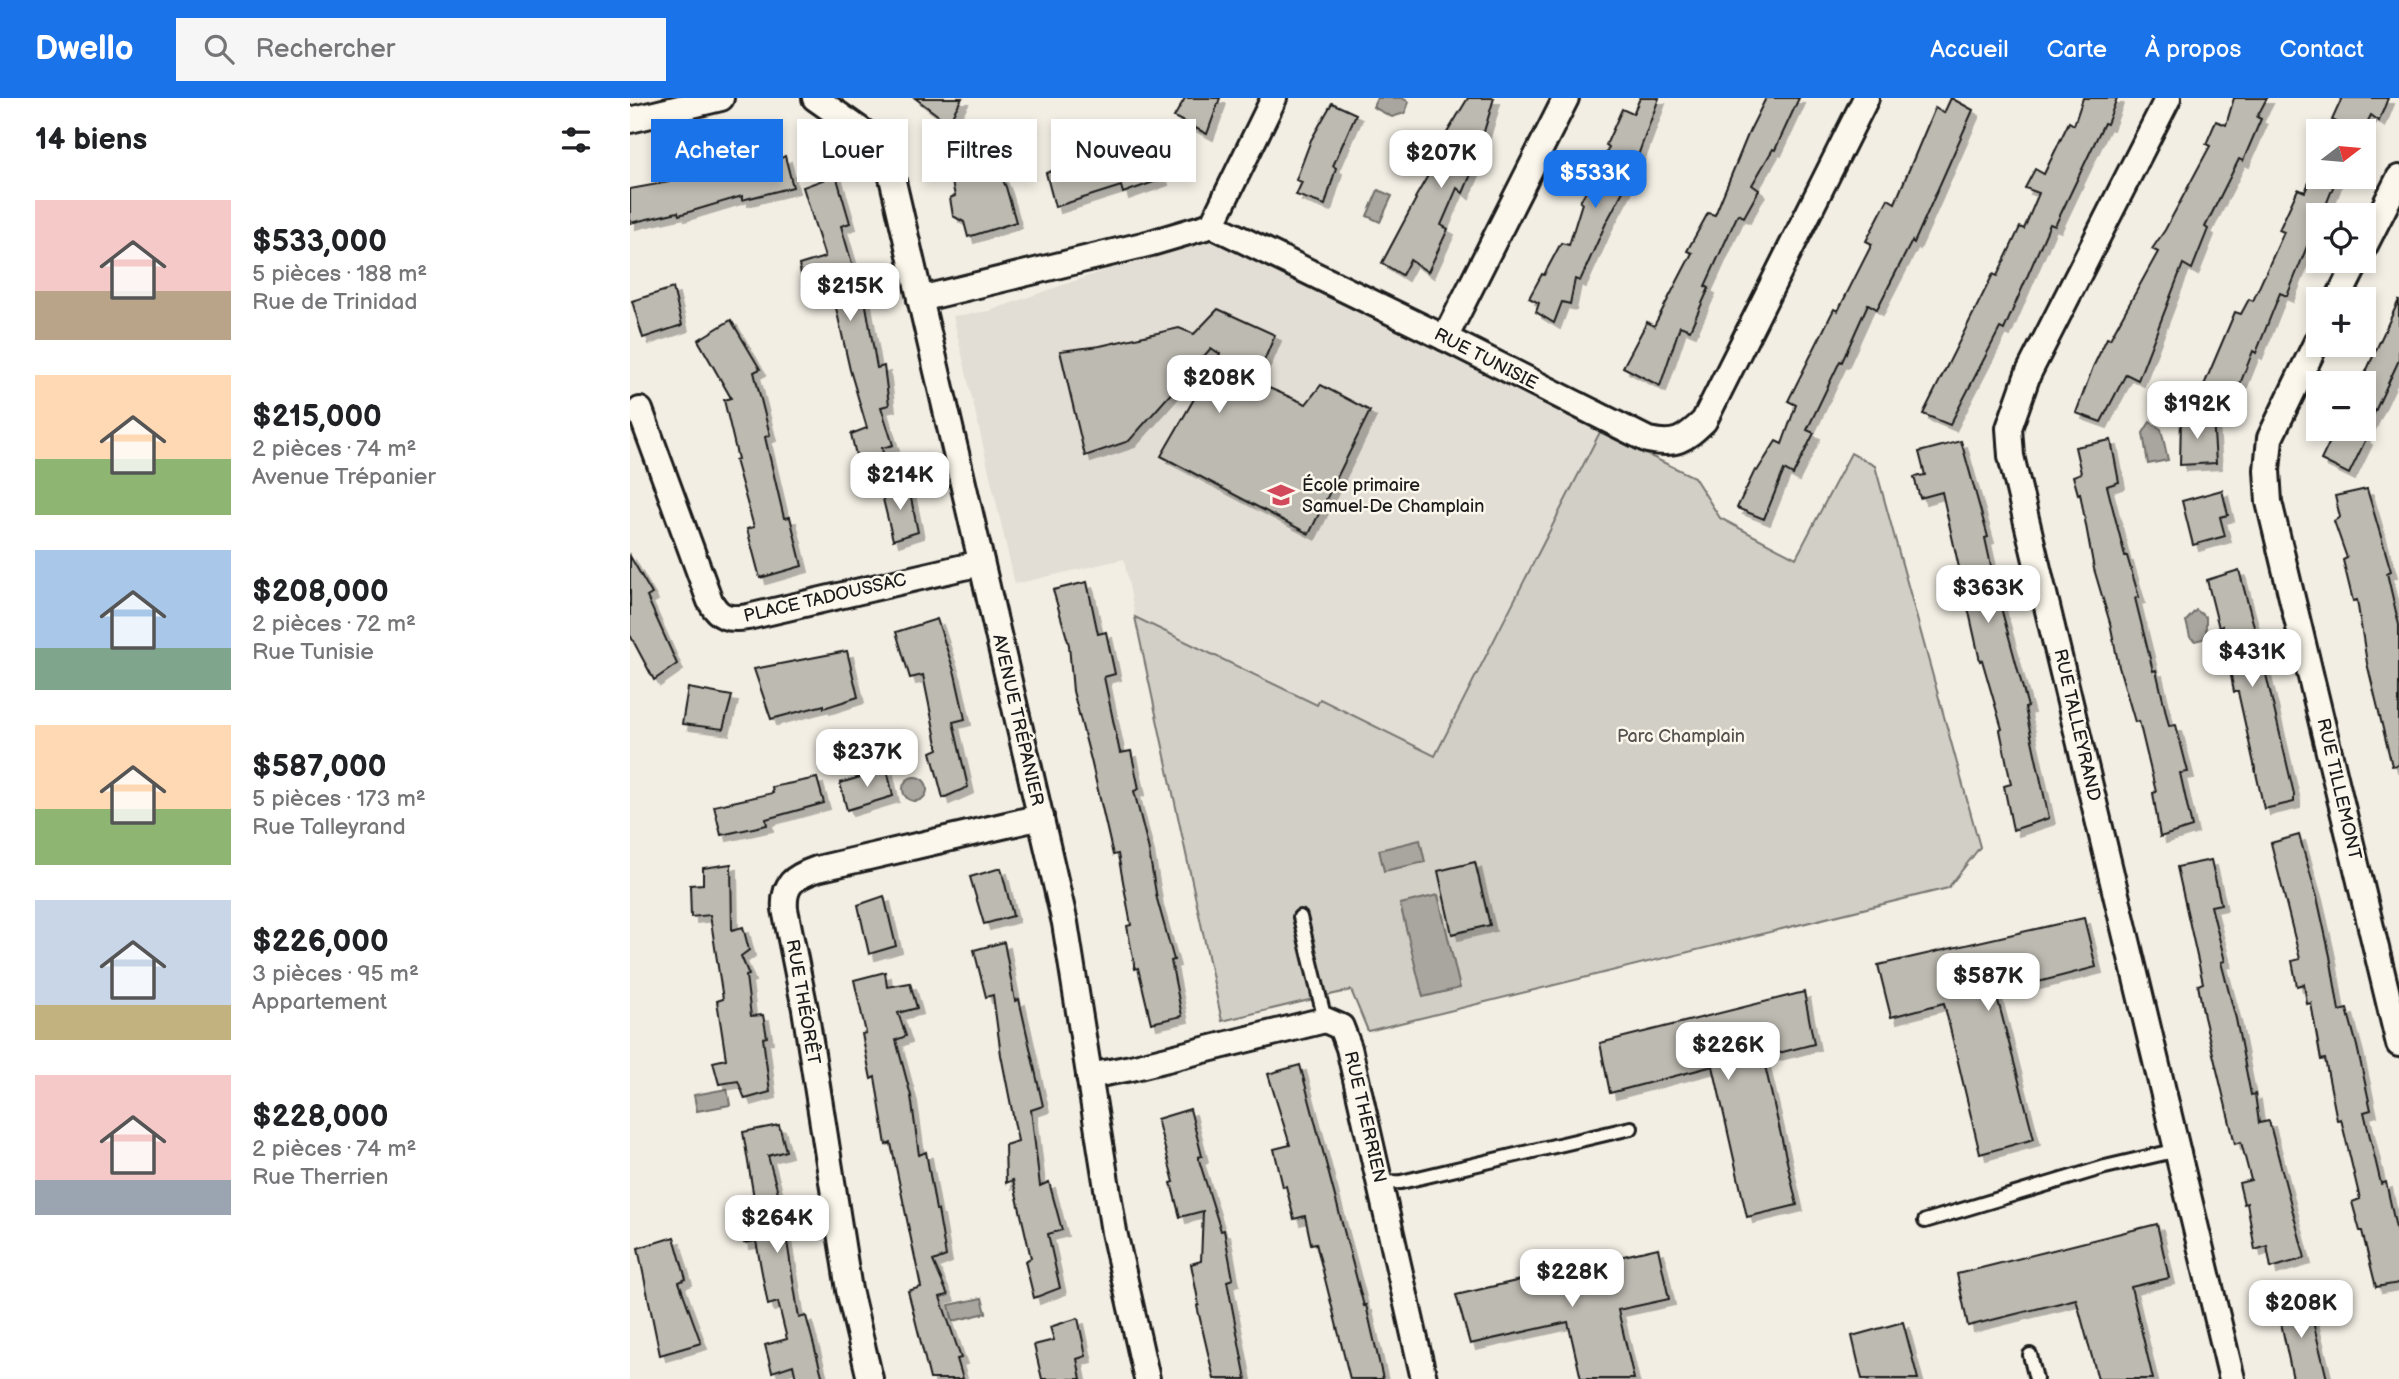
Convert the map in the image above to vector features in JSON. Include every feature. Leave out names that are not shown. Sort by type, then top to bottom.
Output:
[{"type":"street","points":[[630,120],[721,98]]},
{"type":"street","name":"AVENUE TRÉPANIER","points":[[815,98],[869,134],[883,148],[891,173],[1065,923],[1114,1232],[1147,1379]]},
{"type":"street","points":[[920,299],[1151,243],[1212,225],[1274,98]]},
{"type":"street","points":[[1445,338],[1566,98]]},
{"type":"street","name":"RUE TUNISIE","points":[[1212,225],[1648,440],[1666,444],[1685,439],[1704,421],[1866,98]]},
{"type":"street","name":"RUE TALLEYRAND","points":[[2168,98],[2028,374],[2009,428],[2011,456],[2232,1379]]},
{"type":"street","points":[[2376,223],[2399,178]]},
{"type":"street","name":"RUE TILLEMONT","points":[[2310,357],[2270,438],[2267,470],[2269,502],[2399,1044]]},
{"type":"street","name":"PLACE TADOUSSAC","points":[[640,410],[710,601],[721,616],[730,619],[748,617],[981,562]]},
{"type":"street","name":"RUE THÉORÊT","points":[[870,1379],[844,1261],[805,1009],[785,909],[787,887],[805,873],[1041,817]]},
{"type":"street","points":[[1089,1076],[1325,1020]]},
{"type":"street","name":"RUE THERRIEN","points":[[1325,1020],[1341,1027],[1349,1048],[1424,1379]]},
{"type":"lane","points":[[1300,917],[1325,1020]]},
{"type":"lane","points":[[1380,1183],[1401,1182],[1631,1128]]},
{"type":"lane","points":[[1925,1221],[2105,1167],[2178,1150]]},
{"type":"lane","points":[[2030,1355],[2036,1379]]},
{"type":"shaded area","points":[[1377,98],[1402,98],[1409,102],[1405,113],[1392,117],[1373,107]]},
{"type":"shaded area","points":[[1378,190],[1392,196],[1380,222],[1367,216]]},
{"type":"shaded area","name":"École primaire Samuel-De Champlain","points":[[1219,230],[1600,432],[1433,760],[1135,617],[1124,559],[1015,584],[953,316],[989,311]]},
{"type":"shaded area","points":[[2150,422],[2161,429],[2168,460],[2148,464],[2143,433]]},
{"type":"shaded area","points":[[2196,610],[2206,617],[2206,634],[2203,639],[2195,641],[2190,637],[2186,621]]},
{"type":"shaded area","points":[[910,777],[920,777],[927,784],[927,794],[920,801],[910,801],[903,794],[903,784]]},
{"type":"shaded area","points":[[1420,840],[1425,862],[1384,871],[1379,850]]},
{"type":"shaded area","points":[[1438,895],[1460,988],[1423,997],[1400,904]]},
{"type":"shaded area","points":[[727,1089],[730,1105],[697,1111],[694,1095]]},
{"type":"shaded area","points":[[2329,1284],[2334,1313],[2329,1320],[2318,1313],[2312,1288]]},
{"type":"shaded area","points":[[982,1298],[986,1313],[953,1321],[949,1305]]},
{"type":"green space","name":"Parc Champlain","points":[[1600,432],[1694,477],[1720,518],[1796,558],[1851,453],[1875,466],[1980,847],[1948,888],[1368,1031],[1351,990],[1222,1021],[1135,617],[1317,705],[1320,699],[1435,756]]},
{"type":"building","points":[[915,98],[962,98],[950,119],[943,119]]},
{"type":"building","points":[[1185,98],[1220,98],[1207,134],[1196,128],[1196,119],[1174,117]]},
{"type":"building","points":[[1468,98],[1494,98],[1472,172],[1463,193],[1457,188],[1441,225],[1448,229],[1428,272],[1410,260],[1402,275],[1382,263],[1446,144],[1442,141]]},
{"type":"building","points":[[1640,98],[1659,98],[1629,180],[1580,281],[1575,279],[1570,304],[1562,302],[1554,323],[1536,312],[1539,303],[1529,298],[1561,243],[1569,245],[1582,203],[1580,202],[1609,147],[1606,145],[1622,109],[1633,114]]},
{"type":"building","points":[[1766,98],[1799,98],[1775,150],[1773,149],[1752,185],[1759,190],[1744,217],[1738,214],[1705,286],[1709,288],[1690,330],[1680,326],[1660,386],[1623,367],[1647,322],[1654,326],[1692,253],[1687,251],[1708,213],[1715,215]]},
{"type":"building","points":[[1951,98],[1973,110],[1914,243],[1912,241],[1877,309],[1868,304],[1807,430],[1814,433],[1793,475],[1784,470],[1764,519],[1737,508],[1755,470],[1757,471],[1776,441],[1782,444],[1796,405],[1788,401],[1834,309],[1838,311],[1872,244],[1866,241],[1888,199],[1895,203],[1935,108],[1944,113]]},
{"type":"building","points":[[2083,98],[2117,98],[2107,124],[2104,123],[2055,226],[2050,224],[2004,330],[2000,328],[1950,425],[1923,414],[1993,274],[1997,276],[2020,227],[2024,229],[2039,193],[2025,188],[2035,169],[2044,174],[2069,122],[2074,125]]},
{"type":"building","points":[[2234,98],[2267,98],[2257,117],[2261,119],[2243,161],[2239,159],[2205,227],[2208,229],[2192,269],[2183,264],[2138,380],[2126,374],[2101,422],[2076,413],[2107,338],[2110,339],[2158,252],[2152,249],[2210,146],[2206,144],[2216,121],[2226,125]]},
{"type":"building","points":[[2342,98],[2388,98],[2379,121],[2371,115],[2369,119],[2332,119]]},
{"type":"building","points":[[1332,103],[1356,114],[1333,166],[1336,168],[1325,205],[1296,195],[1302,182],[1296,180],[1311,140]]},
{"type":"building","points":[[785,156],[793,187],[742,200],[742,196],[679,215],[678,212],[630,223],[630,189],[669,182],[783,182]]},
{"type":"building","points":[[1051,171],[1051,182],[1154,182],[1123,193],[1121,186],[1055,207],[1046,173]]},
{"type":"building","points":[[817,182],[838,182],[850,223],[841,226],[863,301],[865,300],[877,368],[884,366],[889,405],[881,407],[893,445],[882,448],[888,478],[863,485],[851,434],[867,428],[834,299],[828,301],[823,284],[804,288],[799,265],[825,257],[803,187]]},
{"type":"building","points":[[952,182],[1004,182],[1016,222],[968,237],[964,222],[953,216],[950,198],[955,196]]},
{"type":"building","points":[[2298,189],[2305,192],[2306,189],[2332,189],[2327,203],[2306,203],[2306,249],[2287,296],[2280,293],[2234,399],[2204,385],[2235,312],[2241,314],[2249,299],[2253,301],[2284,232],[2279,230]]},
{"type":"building","points":[[673,288],[682,325],[643,338],[632,301]]},
{"type":"building","points":[[2399,300],[2399,360],[2376,409],[2376,371],[2366,371],[2373,357],[2376,357],[2376,350]]},
{"type":"building","points":[[1218,309],[1275,335],[1255,382],[1306,404],[1321,385],[1370,411],[1309,534],[1161,456],[1220,354],[1211,348],[1129,441],[1085,456],[1060,351],[1100,346],[1179,328],[1194,334]]},
{"type":"building","points":[[731,320],[760,369],[754,372],[770,435],[765,437],[784,518],[790,517],[802,566],[760,578],[747,529],[754,527],[735,460],[738,459],[724,400],[731,398],[698,340]]},
{"type":"building","points":[[2181,416],[2213,418],[2216,463],[2180,465]]},
{"type":"building","points":[[2111,440],[2119,482],[2107,486],[2139,597],[2135,598],[2153,671],[2156,670],[2169,726],[2176,725],[2188,772],[2180,773],[2192,827],[2160,837],[2153,793],[2156,792],[2139,721],[2135,722],[2119,667],[2110,623],[2094,569],[2080,493],[2078,494],[2073,476],[2081,473],[2075,447]]},
{"type":"building","points":[[1961,441],[1988,537],[1985,538],[1997,593],[2028,707],[2025,708],[2049,818],[2013,830],[2004,786],[2011,784],[2000,730],[2002,729],[1982,660],[1980,661],[1942,492],[1920,498],[1914,477],[1925,475],[1919,452]]},
{"type":"building","points":[[2330,441],[2365,441],[2349,474],[2321,460]]},
{"type":"building","points":[[908,484],[918,532],[893,540],[881,491]]},
{"type":"building","points":[[2367,489],[2391,571],[2387,573],[2399,625],[2399,765],[2392,766],[2367,663],[2357,600],[2353,601],[2343,560],[2347,558],[2334,521],[2340,517],[2335,496]]},
{"type":"building","points":[[2222,490],[2228,515],[2220,517],[2225,536],[2193,545],[2182,501]]},
{"type":"building","points":[[630,556],[652,594],[647,597],[677,664],[654,680],[630,635]]},
{"type":"building","points":[[2239,570],[2294,794],[2294,802],[2264,809],[2238,692],[2234,692],[2222,626],[2219,628],[2207,580]]},
{"type":"building","points":[[1087,582],[1098,634],[1106,632],[1115,674],[1104,677],[1120,753],[1131,751],[1139,789],[1134,791],[1148,846],[1157,899],[1174,960],[1171,961],[1182,1016],[1151,1023],[1138,968],[1135,969],[1127,926],[1131,925],[1118,854],[1113,855],[1073,691],[1069,645],[1053,590]]},
{"type":"building","points":[[937,619],[955,674],[965,719],[953,722],[968,787],[943,798],[931,752],[938,749],[923,675],[910,678],[896,632]]},
{"type":"building","points":[[847,651],[858,697],[824,708],[824,705],[771,719],[754,669]]},
{"type":"building","points":[[688,688],[732,696],[723,729],[682,724]]},
{"type":"building","points":[[887,769],[893,796],[847,810],[840,783]]},
{"type":"building","points":[[817,778],[824,803],[766,819],[767,825],[721,835],[714,806],[773,793],[772,787]]},
{"type":"building","points":[[2299,835],[2317,897],[2339,1011],[2347,1009],[2357,1046],[2371,1110],[2364,1112],[2381,1184],[2386,1182],[2399,1242],[2399,1283],[2376,1287],[2352,1202],[2360,1199],[2341,1119],[2337,1120],[2325,1059],[2321,1060],[2311,1003],[2307,1004],[2304,984],[2297,986],[2292,961],[2300,959],[2271,843]]},
{"type":"building","points":[[2211,860],[2221,904],[2211,906],[2225,961],[2221,962],[2251,1095],[2255,1094],[2259,1123],[2269,1121],[2305,1258],[2271,1268],[2267,1246],[2255,1250],[2247,1203],[2244,1204],[2239,1183],[2251,1180],[2241,1142],[2235,1144],[2204,1017],[2198,985],[2203,983],[2177,867]]},
{"type":"building","points":[[1475,862],[1490,925],[1452,934],[1438,871]]},
{"type":"building","points":[[731,864],[732,930],[743,927],[749,950],[741,956],[749,975],[746,976],[751,1016],[763,1015],[767,1037],[763,1038],[770,1092],[745,1099],[738,1081],[719,1084],[713,1062],[726,1059],[717,1001],[723,999],[710,915],[691,917],[690,885],[703,884],[703,868]]},
{"type":"building","points":[[1001,868],[1013,916],[984,924],[970,877]]},
{"type":"building","points":[[884,896],[896,946],[869,954],[858,905]]},
{"type":"building","points":[[2084,918],[2096,967],[1996,993],[2034,1139],[1980,1154],[1944,1003],[1891,1017],[1878,965]]},
{"type":"building","points":[[1004,942],[1015,1001],[1019,999],[1043,1106],[1031,1110],[1040,1186],[1049,1182],[1062,1230],[1048,1234],[1060,1288],[1034,1298],[1025,1261],[1031,1258],[1013,1180],[1006,1183],[1005,1145],[1018,1141],[1001,1055],[993,995],[986,997],[974,950]]},
{"type":"building","points":[[885,972],[887,987],[910,983],[917,1008],[898,1013],[906,1036],[896,1040],[911,1096],[919,1155],[926,1152],[938,1210],[946,1256],[933,1261],[948,1295],[940,1297],[961,1358],[957,1359],[963,1379],[930,1379],[908,1291],[921,1287],[891,1143],[886,1145],[875,1077],[871,1079],[862,1034],[866,1033],[854,980]]},
{"type":"building","points":[[1804,992],[1814,1044],[1763,1057],[1797,1205],[1747,1217],[1713,1066],[1610,1093],[1600,1043]]},
{"type":"building","points":[[1300,1065],[1364,1306],[1366,1305],[1383,1379],[1350,1379],[1316,1243],[1311,1244],[1305,1216],[1294,1219],[1286,1186],[1283,1187],[1274,1149],[1290,1145],[1268,1074]]},
{"type":"building","points":[[1190,1109],[1202,1156],[1198,1157],[1221,1231],[1224,1230],[1233,1279],[1227,1281],[1246,1379],[1214,1379],[1197,1306],[1199,1305],[1191,1264],[1201,1261],[1203,1211],[1180,1217],[1171,1183],[1174,1182],[1157,1119]]},
{"type":"building","points":[[779,1125],[786,1151],[768,1156],[779,1196],[787,1194],[794,1234],[786,1235],[799,1318],[806,1316],[823,1379],[796,1379],[793,1365],[772,1372],[765,1345],[787,1339],[778,1302],[768,1305],[756,1241],[744,1243],[740,1219],[757,1216],[743,1132]]},
{"type":"building","points":[[2157,1224],[2169,1278],[2131,1287],[2153,1379],[2098,1379],[2076,1299],[1968,1326],[1957,1274]]},
{"type":"building","points":[[674,1237],[686,1279],[679,1282],[701,1343],[660,1355],[638,1248]]},
{"type":"building","points":[[1658,1248],[1669,1299],[1618,1310],[1634,1379],[1581,1379],[1568,1322],[1470,1344],[1456,1295]]},
{"type":"building","points":[[2307,1297],[2327,1379],[2293,1379],[2277,1304]]},
{"type":"building","points":[[1078,1318],[1086,1356],[1077,1359],[1081,1379],[1042,1379],[1034,1345],[1054,1340],[1050,1327]]},
{"type":"building","points":[[1903,1322],[1918,1379],[1862,1379],[1852,1336]]},
{"type":"place","name":"École primaire Samuel-De Champlain","points":[[1281,495]]}]
